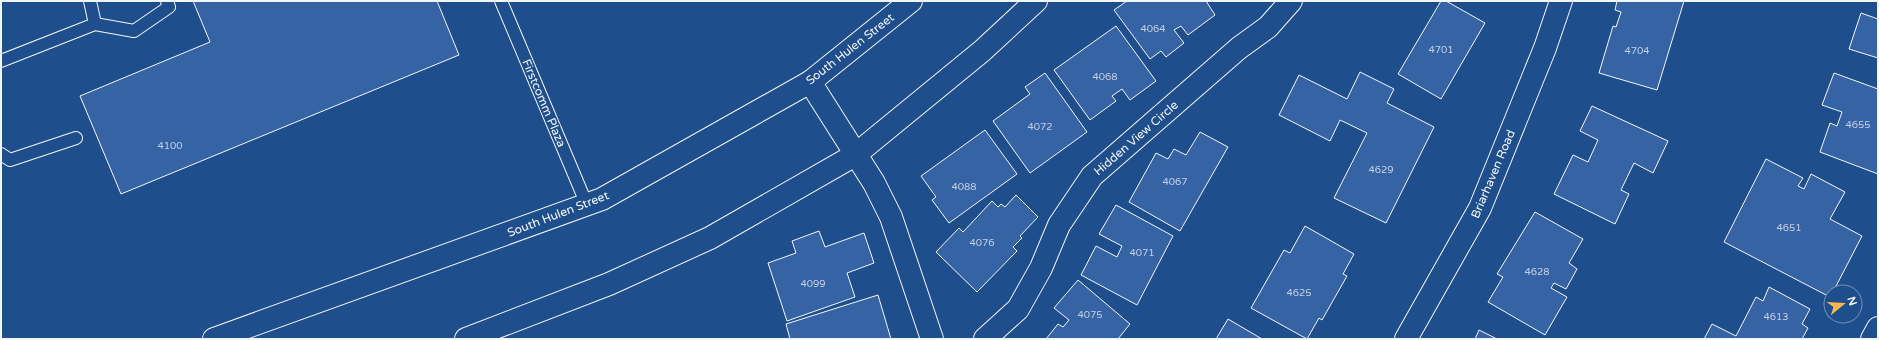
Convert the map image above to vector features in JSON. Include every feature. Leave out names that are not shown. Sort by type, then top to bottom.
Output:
[{"type":"main road","name":"South Hulen Street","points":[[214,339],[602,199],[810,82],[911,1]]},
{"type":"main road","points":[[466,339],[610,284],[710,238],[855,155],[982,51],[1036,1]]},
{"type":"main road","name":"Hidden View Circle","points":[[985,339],[1018,309],[1041,268],[1059,225],[1092,176],[1239,48],[1268,27],[1291,1]]},
{"type":"main road","name":"Briarhaven Road","points":[[1406,339],[1480,208],[1545,48],[1561,1]]},
{"type":"main road","points":[[810,82],[874,183],[891,217],[932,339]]},
{"type":"main road","points":[[1872,339],[1878,328]]},
{"type":"lane","points":[[90,1],[95,24]]},
{"type":"lane","points":[[1,61],[95,24],[134,31],[169,7],[167,1]]},
{"type":"lane","name":"Firstcomm Plaza","points":[[501,1],[587,205]]},
{"type":"lane","points":[[1,154],[10,160],[76,138]]},
{"type":"building","points":[[193,1],[437,1],[459,55],[121,194],[80,96],[210,42]]},
{"type":"building","points":[[1127,1],[1206,1],[1215,15],[1188,35],[1181,26],[1174,30],[1184,43],[1166,57],[1161,51],[1150,59],[1114,10]]},
{"type":"building","points":[[1441,1],[1446,1],[1485,23],[1441,99],[1398,74]]},
{"type":"building","points":[[1617,1],[1684,1],[1657,90],[1599,73],[1613,26],[1616,27],[1621,12],[1615,10]]},
{"type":"building","points":[[1861,13],[1878,19],[1878,58],[1849,49]]},
{"type":"building","points":[[1116,26],[1156,81],[1130,100],[1122,89],[1112,96],[1116,101],[1090,120],[1054,70]]},
{"type":"building","points":[[1360,72],[1394,89],[1387,103],[1434,127],[1386,223],[1334,198],[1367,133],[1340,120],[1330,141],[1279,115],[1299,75],[1347,99]]},
{"type":"building","points":[[1045,73],[1087,132],[1030,173],[993,121],[1030,94],[1025,87]]},
{"type":"building","points":[[1834,73],[1878,89],[1878,174],[1820,152],[1830,123],[1837,126],[1842,112],[1822,105]]},
{"type":"building","points":[[1592,106],[1668,141],[1653,173],[1634,163],[1621,190],[1629,194],[1615,224],[1554,194],[1573,155],[1588,162],[1598,140],[1580,131]]},
{"type":"building","points":[[985,130],[1017,174],[949,223],[932,200],[936,197],[921,176]]},
{"type":"building","points":[[1200,132],[1228,147],[1180,231],[1129,202],[1156,153],[1168,159],[1174,149],[1186,155]]},
{"type":"building","points":[[1766,159],[1803,178],[1798,186],[1804,189],[1811,174],[1845,192],[1830,219],[1862,236],[1837,284],[1823,284],[1823,293],[1724,242]]},
{"type":"building","points":[[1016,195],[1038,217],[1020,236],[1022,238],[1013,247],[1017,251],[977,292],[936,252],[959,228],[963,232],[992,201],[998,207],[1001,204],[1005,207]]},
{"type":"building","points":[[1116,205],[1173,236],[1137,305],[1081,275],[1096,246],[1117,257],[1122,246],[1099,234]]},
{"type":"building","points":[[1535,212],[1583,239],[1569,263],[1577,269],[1566,289],[1554,283],[1551,288],[1567,297],[1545,335],[1488,302],[1503,277],[1497,274]]},
{"type":"building","points":[[1305,226],[1354,254],[1343,274],[1347,276],[1322,320],[1319,318],[1307,339],[1251,308],[1284,250],[1290,253]]},
{"type":"building","points":[[819,231],[825,247],[864,233],[874,263],[847,273],[855,297],[787,321],[768,263],[796,253],[792,241]]},
{"type":"building","points":[[1078,280],[1130,324],[1118,339],[1046,339],[1058,324],[1063,327],[1069,320],[1054,308]]},
{"type":"building","points":[[1769,287],[1810,309],[1802,324],[1808,328],[1802,339],[1704,339],[1712,324],[1736,336],[1756,297],[1763,301]]},
{"type":"building","points":[[878,295],[891,339],[790,339],[786,324]]},
{"type":"building","points":[[1228,319],[1262,339],[1216,339]]},
{"type":"building","points":[[1479,330],[1497,339],[1475,339]]}]
